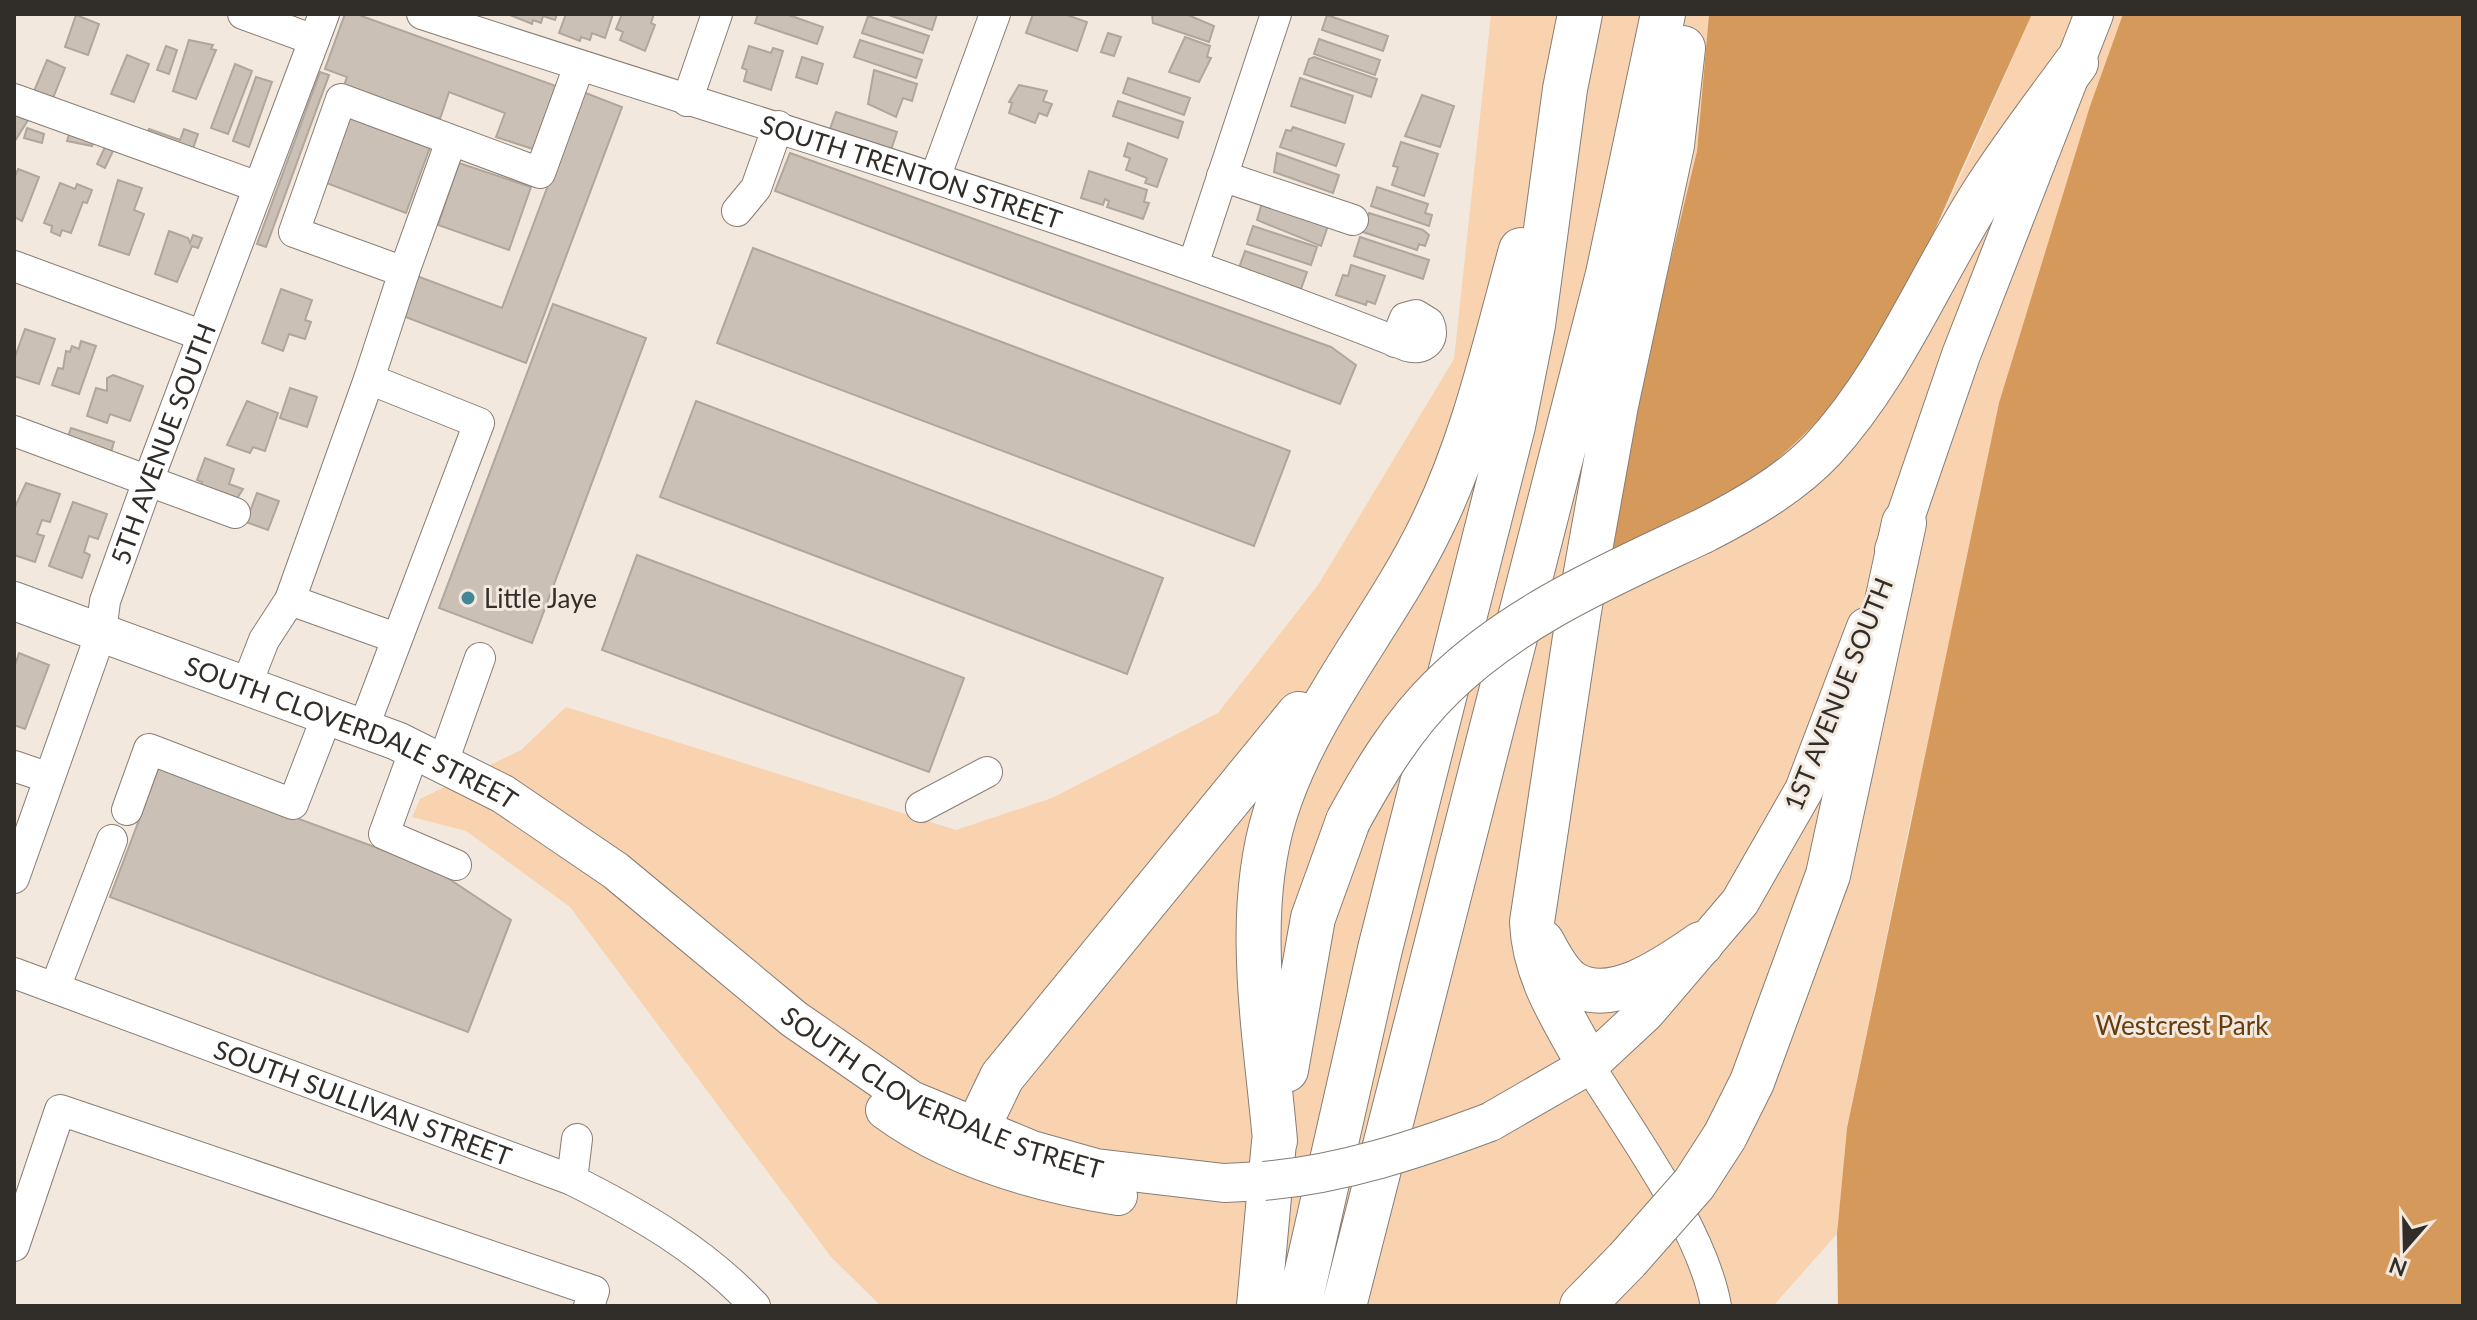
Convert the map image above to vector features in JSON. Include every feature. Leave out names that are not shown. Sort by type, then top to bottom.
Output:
[{"type":"highway","points":[[1299,1306],[1380,949],[1513,426],[1533,325],[1565,89],[1580,14]]},
{"type":"highway","points":[[1344,1306],[1608,274],[1663,14]]},
{"type":"highway","points":[[1589,1065],[1539,969],[1533,947],[1532,922],[1536,878],[1616,405],[1672,145],[1686,14]]},
{"type":"highway","points":[[1269,1161],[1313,918],[1348,821],[1373,774],[1405,730],[1442,687],[1497,641],[1552,605],[1744,510],[1783,484],[1821,451],[1858,407],[1981,197],[2076,63]]},
{"type":"highway","points":[[1259,1306],[1269,1161],[1261,938],[1262,881],[1269,838],[1290,774],[1433,524],[1468,440],[1565,89]]},
{"type":"highway","points":[[1582,1306],[1694,1184],[1725,1136],[1752,1082],[1828,875],[1904,523]]},
{"type":"highway","points":[[977,1129],[1002,1077],[1381,613]]},
{"type":"highway","points":[[1532,922],[1561,973],[1571,983],[1594,989],[1611,989],[1638,980],[1670,965],[1701,944]]},
{"type":"main road","name":"1ST AVENUE SOUTH","points":[[1589,1065],[1646,1012],[1740,902],[1804,790],[1904,523],[1961,355],[2094,14]]},
{"type":"main road","name":"SOUTH CLOVERDALE STREET","points":[[14,601],[429,756],[545,820],[794,1019],[911,1100],[977,1129],[1096,1168],[1224,1183],[1269,1161],[1340,1171],[1412,1151],[1490,1122],[1589,1065]]},
{"type":"main road","name":"SOUTH CLOVERDALE STREET","points":[[661,910],[688,954],[777,1029],[895,1117],[938,1142],[1000,1167],[1066,1188],[1155,1202],[1212,1201],[1269,1161]]},
{"type":"street","points":[[243,14],[319,27]]},
{"type":"street","name":"SOUTH TRENTON STREET","points":[[422,14],[935,178],[1193,265],[1395,342]]},
{"type":"street","points":[[687,101],[717,14]]},
{"type":"street","points":[[935,178],[995,14]]},
{"type":"street","points":[[1193,265],[1276,14]]},
{"type":"street","name":"5TH AVENUE SOUTH","points":[[14,878],[101,633],[105,601],[148,481],[319,27]]},
{"type":"street","points":[[404,272],[294,232],[341,99],[540,173],[579,66]]},
{"type":"street","points":[[14,99],[258,187]]},
{"type":"street","points":[[737,211],[756,188],[778,126]]},
{"type":"street","points":[[246,686],[264,640],[290,600],[451,141]]},
{"type":"street","points":[[1222,176],[1353,220]]},
{"type":"street","points":[[14,266],[201,335]]},
{"type":"street","points":[[363,729],[479,423],[369,379]]},
{"type":"street","points":[[14,431],[235,513]]},
{"type":"street","points":[[290,600],[396,638]]},
{"type":"street","points":[[456,865],[384,834],[480,658]]},
{"type":"street","points":[[127,810],[149,749],[293,804],[327,716]]},
{"type":"street","points":[[14,766],[49,778]]},
{"type":"street","points":[[921,807],[987,772]]},
{"type":"street","points":[[55,988],[112,840]]},
{"type":"street","name":"SOUTH SULLIVAN STREET","points":[[14,973],[572,1180],[629,1208],[697,1256],[755,1306]]},
{"type":"street","points":[[1589,1065],[1689,1230],[1712,1286],[1716,1306]]},
{"type":"street","points":[[14,1246],[60,1110],[594,1291],[589,1306]]},
{"type":"street","points":[[572,1180],[577,1139]]},
{"type":"green space","points":[[1491,14],[1709,14],[1697,151],[1651,341],[1917,274],[2032,14],[2123,14],[2090,106],[1912,813],[1847,1128],[1838,1227],[2463,14],[2463,1306],[1837,1234],[1773,1306],[881,1306],[831,1257],[570,907],[466,831],[412,817],[420,799],[521,750],[566,707],[956,830],[1052,798],[1218,713],[1318,585],[1454,359]]},
{"type":"green space","points":[[1709,14],[2032,14],[1906,290],[1866,360],[1842,392],[1782,455],[1740,487],[1598,561],[1697,151]]},
{"type":"green space","name":"Westcrest Park","points":[[2123,14],[2463,14],[2463,1306],[1838,1306],[1837,1234],[1847,1128],[1999,403],[2090,106]]},
{"type":"building","points":[[345,14],[356,14],[556,86],[533,149],[496,137],[505,113],[449,92],[440,119],[343,88],[347,77],[325,69]]},
{"type":"building","points":[[557,14],[555,20],[543,16],[541,23],[533,20],[532,24],[510,15]]},
{"type":"building","points":[[566,14],[613,14],[605,38],[592,33],[590,40],[581,37],[580,41],[559,33]]},
{"type":"building","points":[[622,14],[654,14],[651,23],[655,25],[645,51],[620,40],[623,32],[616,29]]},
{"type":"building","points":[[758,14],[786,14],[823,27],[817,44],[755,23]]},
{"type":"building","points":[[886,14],[937,14],[932,30]]},
{"type":"building","points":[[1033,14],[1064,14],[1087,22],[1077,51],[1026,33]]},
{"type":"building","points":[[1152,14],[1186,14],[1214,26],[1209,42],[1153,23]]},
{"type":"building","points":[[76,15],[99,24],[88,55],[65,47]]},
{"type":"building","points":[[1327,15],[1388,36],[1383,51],[1322,30]]},
{"type":"building","points":[[868,16],[929,36],[923,53],[862,33]]},
{"type":"building","points":[[1108,33],[1121,37],[1114,56],[1101,52]]},
{"type":"building","points":[[1185,37],[1210,46],[1207,57],[1211,58],[1199,82],[1169,72]]},
{"type":"building","points":[[1319,39],[1380,60],[1375,75],[1314,54]]},
{"type":"building","points":[[189,40],[213,45],[211,49],[216,50],[196,99],[173,91]]},
{"type":"building","points":[[860,40],[922,60],[916,78],[854,57]]},
{"type":"building","points":[[166,46],[177,50],[169,74],[157,70]]},
{"type":"building","points":[[749,46],[771,53],[773,48],[783,51],[771,90],[744,81],[747,70],[742,68]]},
{"type":"building","points":[[127,55],[149,64],[134,102],[111,94]]},
{"type":"building","points":[[802,57],[823,64],[817,84],[796,77]]},
{"type":"building","points":[[1314,57],[1377,79],[1371,97],[1304,74],[1309,59]]},
{"type":"building","points":[[47,60],[65,68],[51,103],[32,96]]},
{"type":"building","points":[[235,64],[252,71],[228,134],[211,128]]},
{"type":"building","points":[[874,70],[917,84],[912,101],[903,98],[896,117],[868,104]]},
{"type":"building","points":[[320,72],[329,75],[266,247],[257,244]]},
{"type":"building","points":[[256,77],[272,82],[249,147],[233,141]]},
{"type":"building","points":[[1128,78],[1190,98],[1184,115],[1123,93]]},
{"type":"building","points":[[1300,78],[1353,96],[1345,123],[1291,106]]},
{"type":"building","points":[[1019,85],[1047,91],[1043,101],[1052,104],[1047,116],[1039,113],[1035,123],[1009,113],[1012,103],[1009,102]]},
{"type":"building","points":[[583,92],[622,107],[526,363],[395,313],[409,273],[502,308]]},
{"type":"building","points":[[1422,95],[1454,106],[1440,147],[1405,136]]},
{"type":"building","points":[[1118,101],[1183,122],[1178,138],[1113,116]]},
{"type":"building","points":[[348,108],[433,139],[406,213],[321,181]]},
{"type":"building","points":[[836,112],[897,132],[891,150],[830,129]]},
{"type":"building","points":[[14,115],[28,120],[15,141],[14,141]]},
{"type":"building","points":[[72,125],[96,134],[92,146],[67,141]]},
{"type":"building","points":[[1293,127],[1344,144],[1336,166],[1280,147],[1286,130],[1291,131]]},
{"type":"building","points":[[27,128],[44,134],[42,143],[24,138]]},
{"type":"building","points":[[149,129],[180,140],[184,129],[198,134],[190,157],[145,140]]},
{"type":"building","points":[[1401,142],[1438,154],[1424,196],[1392,185],[1398,167],[1393,166]]},
{"type":"building","points":[[1128,143],[1167,159],[1157,187],[1145,183],[1147,178],[1126,170],[1130,158],[1124,156]]},
{"type":"building","points":[[105,147],[113,151],[105,168],[97,164]]},
{"type":"building","points":[[790,153],[1331,347],[1356,365],[1340,404],[775,191]]},
{"type":"building","points":[[1277,153],[1339,175],[1333,193],[1274,172]]},
{"type":"building","points":[[459,163],[531,187],[509,250],[438,225]]},
{"type":"building","points":[[18,169],[39,177],[22,221],[14,217],[14,179]]},
{"type":"building","points":[[1089,171],[1147,190],[1144,202],[1149,203],[1143,219],[1107,207],[1109,201],[1105,199],[1103,205],[1081,198]]},
{"type":"building","points":[[118,180],[142,188],[134,210],[144,214],[129,255],[99,245]]},
{"type":"building","points":[[60,183],[75,189],[77,184],[92,190],[87,203],[83,202],[71,233],[62,230],[60,236],[51,232],[52,226],[44,223]]},
{"type":"building","points":[[1377,187],[1428,204],[1425,213],[1432,215],[1429,226],[1371,206]]},
{"type":"building","points":[[1262,203],[1329,223],[1321,246],[1257,220]]},
{"type":"building","points":[[1369,213],[1423,230],[1429,235],[1425,246],[1419,244],[1417,250],[1363,232]]},
{"type":"building","points":[[1253,226],[1317,247],[1311,265],[1247,244]]},
{"type":"building","points":[[169,231],[188,238],[190,243],[193,235],[202,238],[198,248],[192,246],[177,282],[155,274]]},
{"type":"building","points":[[1360,237],[1429,260],[1423,279],[1354,256]]},
{"type":"building","points":[[753,248],[1290,451],[1254,546],[717,343]]},
{"type":"building","points":[[1245,251],[1307,272],[1301,289],[1239,268]]},
{"type":"building","points":[[1351,265],[1385,276],[1375,304],[1367,301],[1366,305],[1336,295],[1343,275],[1348,276]]},
{"type":"building","points":[[281,289],[312,300],[305,320],[311,322],[305,339],[289,334],[283,351],[262,343]]},
{"type":"building","points":[[553,304],[646,338],[532,643],[439,608]]},
{"type":"building","points":[[25,329],[55,339],[39,384],[14,376],[14,360]]},
{"type":"building","points":[[81,341],[96,346],[79,394],[52,385],[58,368],[63,369],[66,351],[70,352],[72,346],[79,349]]},
{"type":"building","points":[[113,375],[143,386],[130,421],[110,414],[107,423],[87,416],[96,388],[107,391],[107,378]]},
{"type":"building","points":[[290,388],[317,397],[307,427],[280,418]]},
{"type":"building","points":[[247,401],[278,413],[265,451],[253,447],[250,453],[227,445]]},
{"type":"building","points":[[696,401],[1163,578],[1127,674],[660,497]]},
{"type":"building","points":[[71,428],[114,442],[109,459],[65,445]]},
{"type":"building","points":[[205,458],[234,469],[229,484],[243,489],[232,506],[198,493],[202,482],[197,480]]},
{"type":"building","points":[[26,483],[60,494],[50,522],[42,520],[37,534],[44,536],[35,562],[14,555],[14,509]]},
{"type":"building","points":[[257,493],[279,501],[268,530],[246,522]]},
{"type":"building","points":[[73,502],[107,514],[98,539],[89,536],[84,552],[90,555],[82,578],[49,566]]},
{"type":"building","points":[[637,555],[964,678],[929,772],[602,650]]},
{"type":"building","points":[[19,653],[49,665],[25,729],[14,725],[14,668]]},
{"type":"building","points":[[159,767],[434,869],[511,920],[468,1032],[110,897]]},
{"type":"place","name":"Little Jaye","points":[[468,598]]}]
